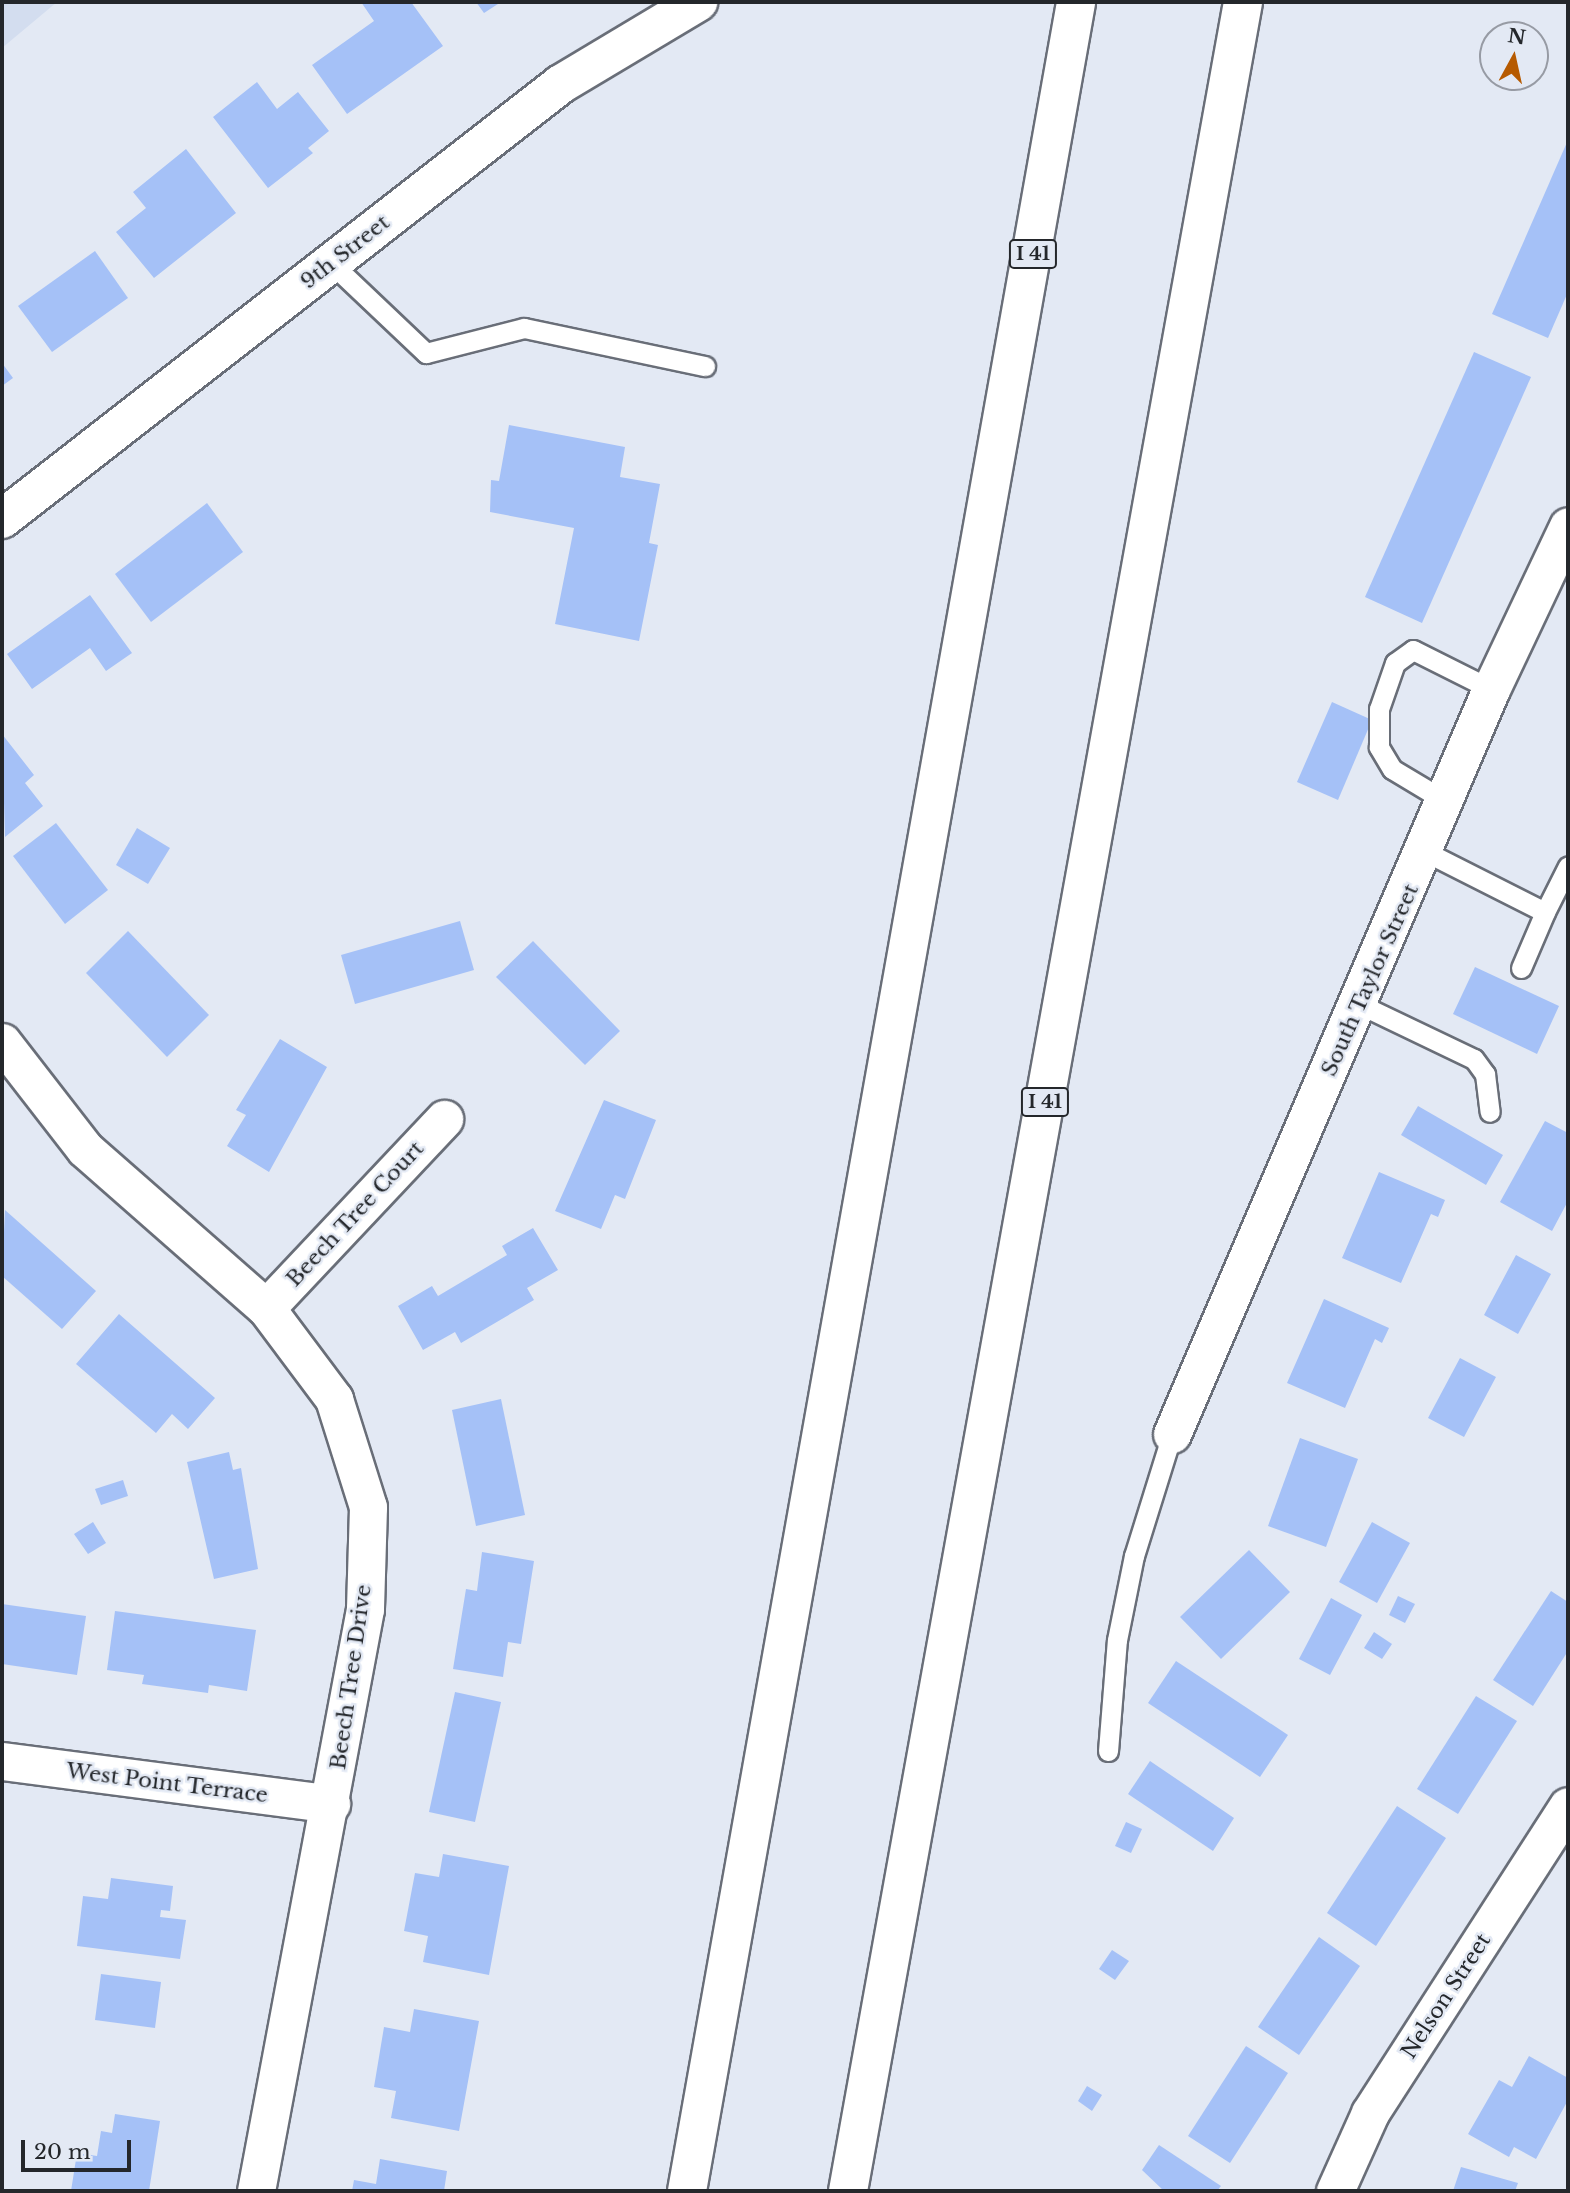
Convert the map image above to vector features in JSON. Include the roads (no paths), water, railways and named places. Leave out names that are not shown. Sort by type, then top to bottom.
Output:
[{"type":"main road","name":"9th Street","points":[[2,519],[561,84],[698,2]]},
{"type":"main road","name":"I 41","points":[[687,2191],[1076,2]]},
{"type":"main road","name":"I 41","points":[[848,2191],[1242,7]]},
{"type":"street","name":"South Taylor Street","points":[[1172,1434],[1426,852],[1491,689],[1559,572],[1568,526]]},
{"type":"street","name":"Beech Tree Drive","points":[[2,1042],[85,1149],[266,1308],[334,1399],[368,1507],[365,1609],[331,1804],[256,2191]]},
{"type":"street","name":"Beech Tree Court","points":[[266,1308],[444,1119]]},
{"type":"street","name":"West Point Terrace","points":[[2,1761],[331,1804]]},
{"type":"street","name":"Nelson Street","points":[[1335,2191],[1370,2113],[1568,1806]]},
{"type":"lane","points":[[331,262],[426,353],[524,328],[705,366]]},
{"type":"lane","points":[[1447,802],[1392,769],[1379,747],[1379,709],[1395,663],[1413,650],[1491,689]]},
{"type":"lane","points":[[1426,852],[1545,912]]},
{"type":"lane","points":[[1521,968],[1568,866]]},
{"type":"lane","points":[[1359,1004],[1474,1059],[1485,1074],[1490,1112]]},
{"type":"lane","points":[[1108,1751],[1122,1616],[1172,1434]]}]
